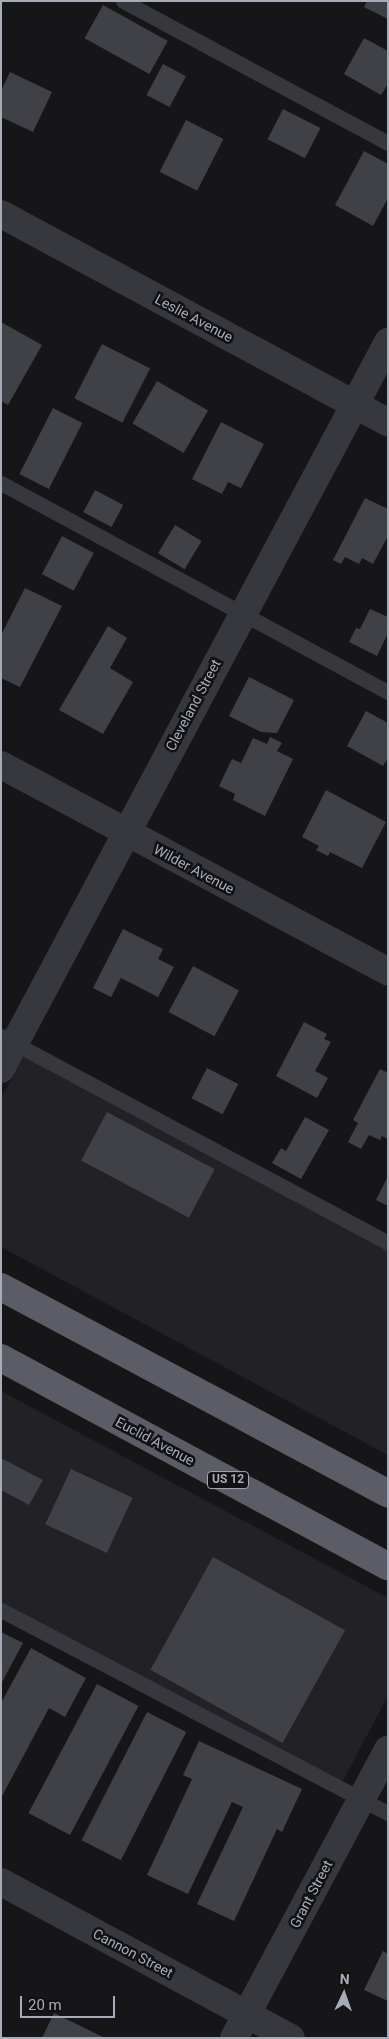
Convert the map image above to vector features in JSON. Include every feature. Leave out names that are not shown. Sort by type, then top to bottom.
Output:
[{"type":"highway","points":[[1,1287],[388,1494]]},
{"type":"highway","name":"Euclid Avenue","points":[[1,1358],[388,1566]]},
{"type":"street","name":"Leslie Avenue","points":[[1,214],[388,422]]},
{"type":"street","name":"Cleveland Street","points":[[1,1069],[9,1040],[125,832],[388,342]]},
{"type":"street","name":"Wilder Avenue","points":[[1,765],[388,972]]},
{"type":"street","name":"Grant Street","points":[[234,2038],[388,1750]]},
{"type":"street","name":"Cannon Street","points":[[1,1882],[291,2038]]},
{"type":"lane","points":[[123,1],[388,143]]},
{"type":"lane","points":[[1,483],[242,615],[388,692]]},
{"type":"lane","points":[[9,1040],[388,1243]]},
{"type":"lane","points":[[1,1610],[388,1814]]},
{"type":"shaded area","points":[[28,1050],[388,1243],[388,1455],[1,1247],[1,1098]]},
{"type":"shaded area","points":[[1,1391],[388,1598],[388,1696],[339,1788],[1,1610]]},
{"type":"building","points":[[367,1],[388,1],[388,19],[364,7]]},
{"type":"building","points":[[103,5],[168,41],[149,74],[85,38]]},
{"type":"building","points":[[364,38],[388,51],[388,84],[381,95],[344,74]]},
{"type":"building","points":[[163,64],[186,76],[170,107],[147,95]]},
{"type":"building","points":[[10,72],[52,92],[33,132],[1,117],[1,91]]},
{"type":"building","points":[[283,109],[320,128],[305,158],[268,139]]},
{"type":"building","points":[[186,120],[223,139],[197,191],[160,172]]},
{"type":"building","points":[[364,151],[388,164],[388,198],[373,226],[335,205]]},
{"type":"building","points":[[1,322],[42,345],[8,405],[1,401]]},
{"type":"building","points":[[102,344],[150,369],[122,423],[74,398]]},
{"type":"building","points":[[157,381],[208,410],[184,453],[132,423]]},
{"type":"building","points":[[53,408],[82,423],[49,489],[19,474]]},
{"type":"building","points":[[221,422],[264,444],[241,488],[228,482],[222,494],[192,479]]},
{"type":"building","points":[[95,490],[123,505],[112,527],[83,512]]},
{"type":"building","points":[[365,498],[388,509],[388,536],[373,564],[362,558],[359,564],[345,557],[341,564],[333,560]]},
{"type":"building","points":[[175,525],[202,541],[185,569],[158,553]]},
{"type":"building","points":[[62,536],[94,553],[74,591],[42,574]]},
{"type":"building","points":[[25,588],[62,606],[20,687],[1,678],[1,635]]},
{"type":"building","points":[[370,609],[388,617],[388,633],[377,656],[349,642],[356,628],[360,629]]},
{"type":"building","points":[[108,626],[127,638],[110,668],[133,682],[103,734],[59,710]]},
{"type":"building","points":[[249,677],[294,700],[277,733],[261,732],[229,716]]},
{"type":"building","points":[[366,711],[388,723],[388,758],[383,766],[347,746]]},
{"type":"building","points":[[270,737],[282,743],[277,751],[293,759],[265,816],[233,800],[235,794],[219,786],[232,759],[241,763],[253,738],[267,744]]},
{"type":"building","points":[[326,790],[386,822],[362,868],[330,852],[328,856],[316,850],[319,846],[302,837]]},
{"type":"building","points":[[123,929],[163,949],[158,959],[174,967],[158,997],[121,978],[111,997],[93,988]]},
{"type":"building","points":[[193,966],[239,990],[215,1036],[169,1012]]},
{"type":"building","points":[[304,1022],[327,1034],[324,1039],[331,1042],[315,1071],[328,1078],[317,1098],[276,1076]]},
{"type":"building","points":[[207,1068],[238,1084],[223,1114],[192,1098]]},
{"type":"building","points":[[380,1069],[388,1073],[388,1139],[382,1136],[380,1140],[369,1135],[361,1149],[348,1142],[358,1123],[353,1120]]},
{"type":"building","points":[[107,1112],[215,1169],[189,1218],[81,1161]]},
{"type":"building","points":[[305,1117],[329,1130],[301,1179],[272,1163],[281,1148],[286,1151]]},
{"type":"building","points":[[388,1176],[388,1206],[376,1200]]},
{"type":"building","points":[[1,1458],[43,1480],[29,1505],[1,1490]]},
{"type":"building","points":[[71,1469],[133,1498],[107,1553],[45,1524]]},
{"type":"building","points":[[213,1557],[345,1630],[283,1743],[150,1670]]},
{"type":"building","points":[[1,1632],[23,1643],[1,1684]]},
{"type":"building","points":[[31,1648],[86,1678],[65,1717],[49,1708],[1,1798],[1,1703]]},
{"type":"building","points":[[97,1684],[138,1706],[70,1835],[28,1813]]},
{"type":"building","points":[[147,1712],[186,1732],[121,1860],[82,1840]]},
{"type":"building","points":[[199,1741],[302,1789],[282,1832],[277,1829],[234,1921],[197,1904],[243,1807],[232,1802],[188,1894],[147,1875],[192,1779],[183,1775]]},
{"type":"building","points":[[383,1951],[388,1954],[388,2001],[364,1990]]},
{"type":"building","points":[[54,2013],[105,2038],[42,2038]]}]
